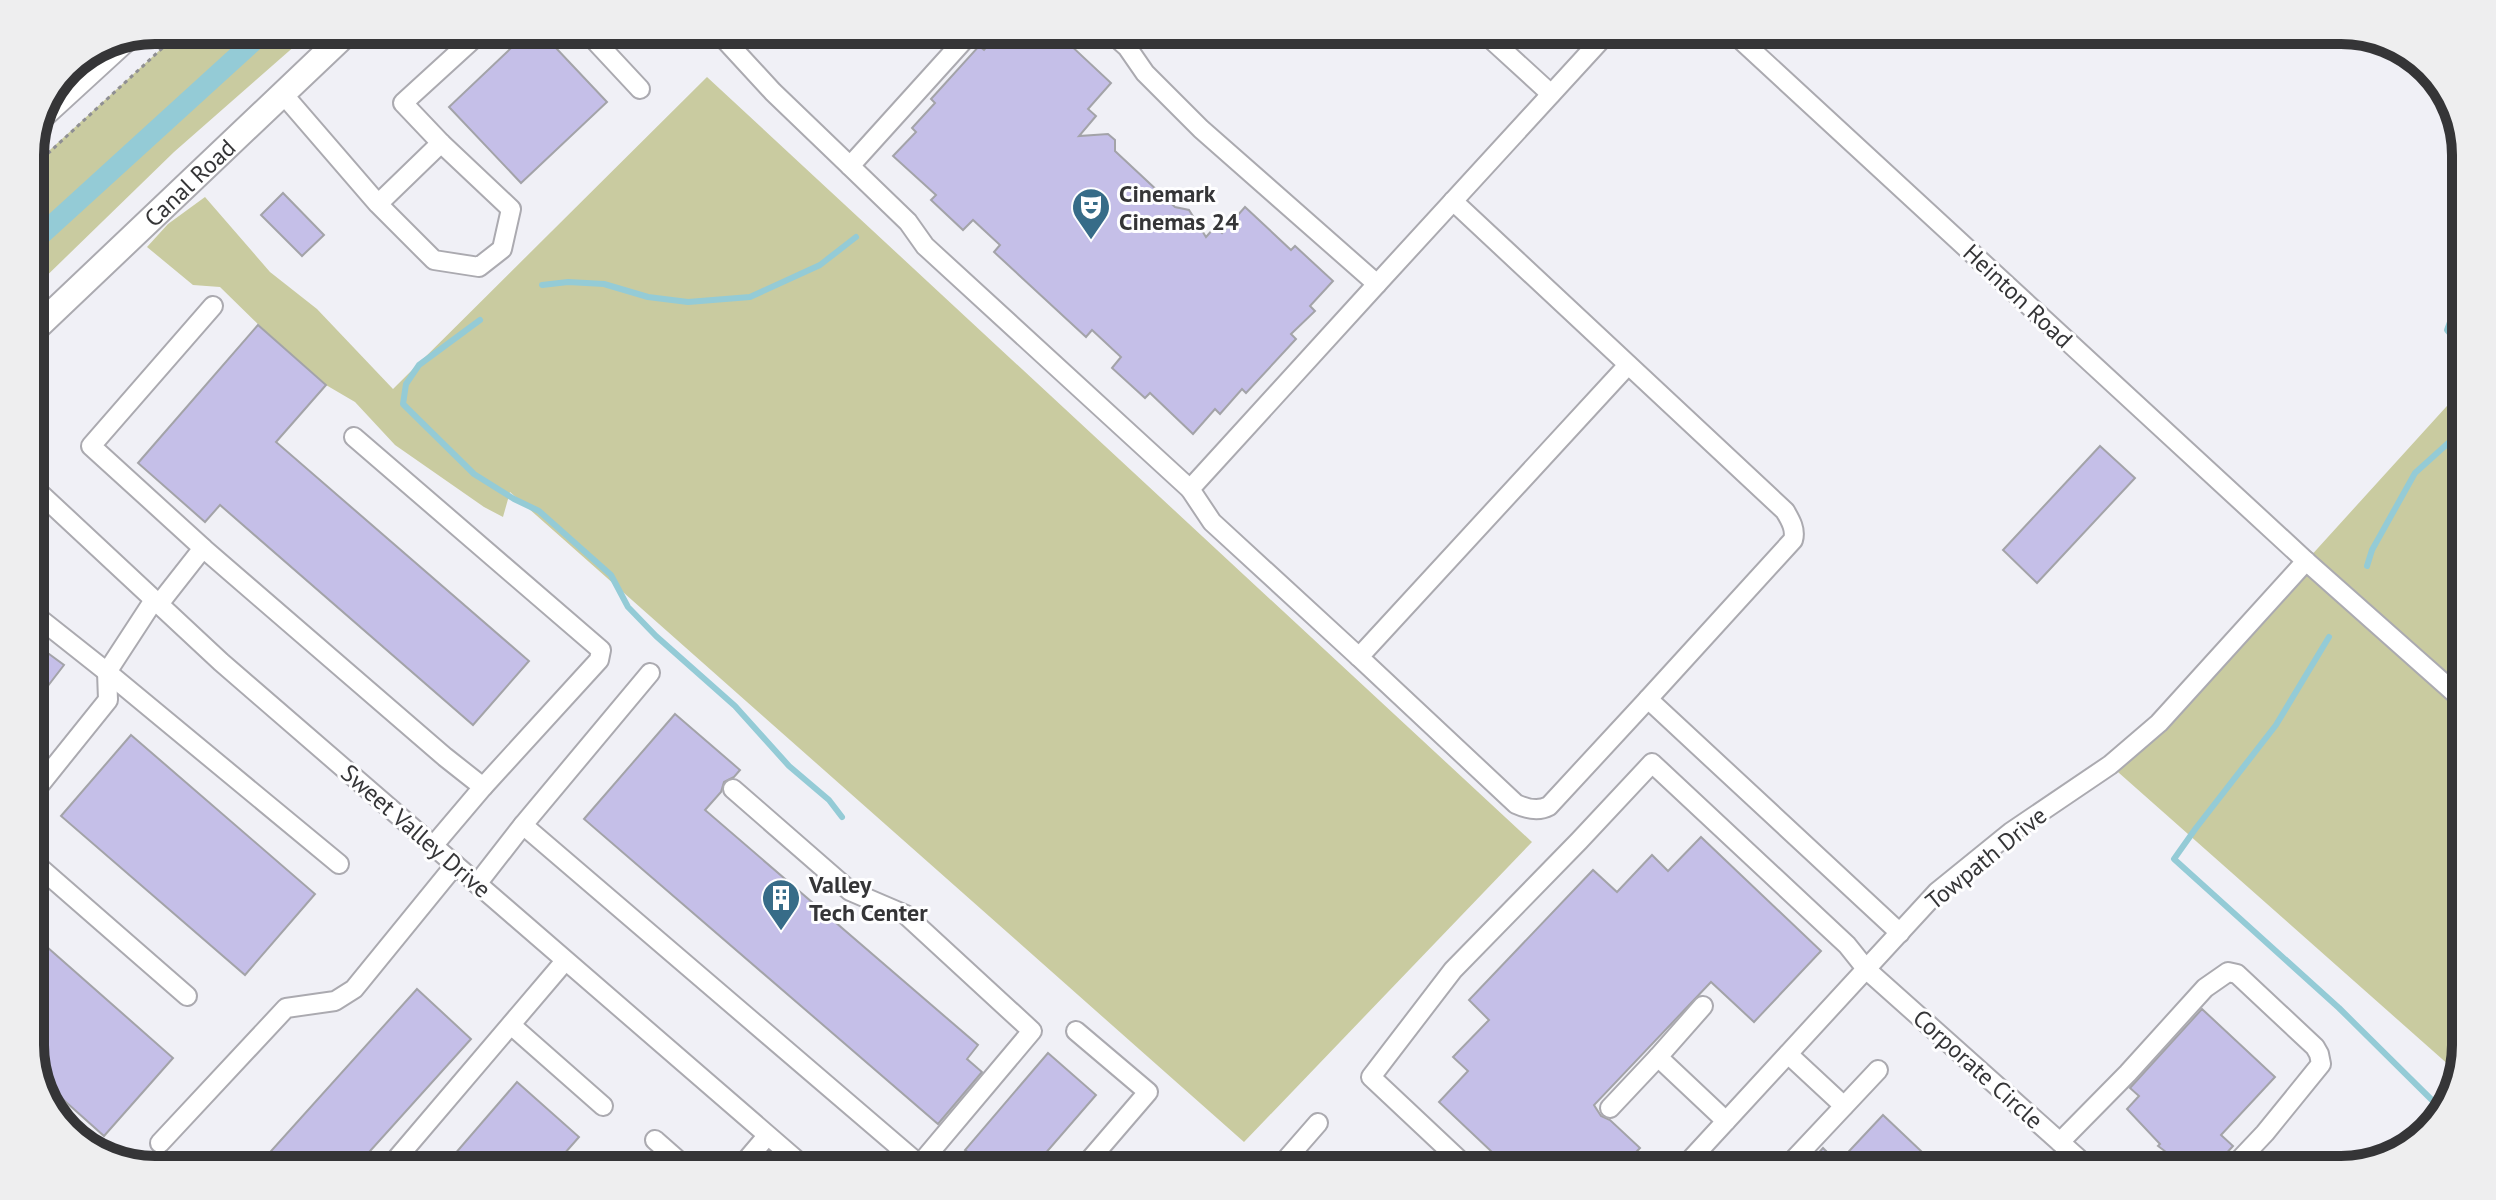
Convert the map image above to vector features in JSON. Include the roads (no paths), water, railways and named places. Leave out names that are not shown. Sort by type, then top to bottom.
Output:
[{"type":"main road","name":"Canal Road","points":[[44,321],[335,44]]},
{"type":"street","points":[[283,94],[378,204],[434,260],[479,267],[502,249],[511,209],[403,103],[468,44]]},
{"type":"street","points":[[598,44],[640,89]]},
{"type":"street","points":[[734,44],[773,92],[908,222],[925,246],[1190,489],[1212,522],[1516,804],[1525,809],[1544,809],[1780,555],[1795,534],[1785,511],[1453,201]]},
{"type":"street","points":[[850,166],[960,44]]},
{"type":"street","points":[[1124,44],[1145,73],[1201,129],[1377,284]]},
{"type":"street","points":[[1496,44],[1551,94]]},
{"type":"street","points":[[1190,489],[1597,44]]},
{"type":"street","name":"Heinton Road","points":[[1745,44],[2306,561],[2452,691]]},
{"type":"street","points":[[56,106],[117,51]]},
{"type":"street","points":[[378,204],[441,143]]},
{"type":"street","points":[[213,306],[91,446],[203,548],[483,787]]},
{"type":"street","points":[[1359,657],[1628,365]]},
{"type":"street","points":[[354,437],[601,650],[599,660],[433,846]]},
{"type":"street","name":"Sweet Valley Drive","points":[[44,497],[221,662],[788,1156]]},
{"type":"street","points":[[44,780],[108,700],[107,672],[157,602],[203,548]]},
{"type":"street","name":"Towpath Drive","points":[[1694,1156],[1937,892],[2011,832],[2110,765],[2159,723],[2306,561]]},
{"type":"street","points":[[44,622],[339,864]]},
{"type":"street","points":[[477,884],[650,673]]},
{"type":"street","points":[[1648,699],[1900,933]]},
{"type":"street","name":"Corporate Circle","points":[[1455,1156],[1371,1077],[1453,970],[1652,763],[1847,945],[1867,970],[2074,1156]]},
{"type":"street","points":[[733,789],[850,891],[906,915],[1032,1031],[927,1156]]},
{"type":"street","points":[[523,825],[905,1156]]},
{"type":"street","points":[[160,1143],[286,1008],[335,1001],[354,989],[455,865]]},
{"type":"street","points":[[44,871],[187,996]]},
{"type":"street","points":[[399,1156],[565,961]]},
{"type":"street","points":[[2060,1142],[2205,988],[2228,972],[2237,974],[2315,1047],[2321,1064],[2243,1156]]},
{"type":"street","points":[[1610,1108],[1703,1006]]},
{"type":"street","points":[[511,1025],[603,1106]]},
{"type":"street","points":[[1076,1031],[1148,1092],[1093,1156]]},
{"type":"street","points":[[1788,1054],[1844,1106]]},
{"type":"street","points":[[1658,1057],[1726,1121]]},
{"type":"street","points":[[1797,1156],[1878,1070]]},
{"type":"street","points":[[1289,1156],[1318,1123]]},
{"type":"street","points":[[750,1156],[767,1136]]},
{"type":"street","points":[[655,1140],[673,1156]]},
{"type":"waterway","points":[[44,232],[251,44]]},
{"type":"waterway","points":[[2402,62],[2421,79]]},
{"type":"waterway","points":[[542,285],[568,282],[604,284],[648,297],[688,302],[750,297],[820,265],[856,237]]},
{"type":"waterway","points":[[2452,317],[2447,330],[2452,336]]},
{"type":"waterway","points":[[480,320],[419,365],[406,384],[403,404],[474,474],[539,511],[611,575],[628,607],[735,706],[789,766],[829,800],[842,817]]},
{"type":"waterway","points":[[2367,566],[2372,550],[2415,473],[2452,440]]},
{"type":"waterway","points":[[2329,637],[2276,725],[2174,859],[2339,1008],[2435,1103]]},
{"type":"place","name":"Cinemark Cinemas 24","points":[[1091,241]]},
{"type":"place","name":"Valley Tech Center","points":[[781,932]]}]
